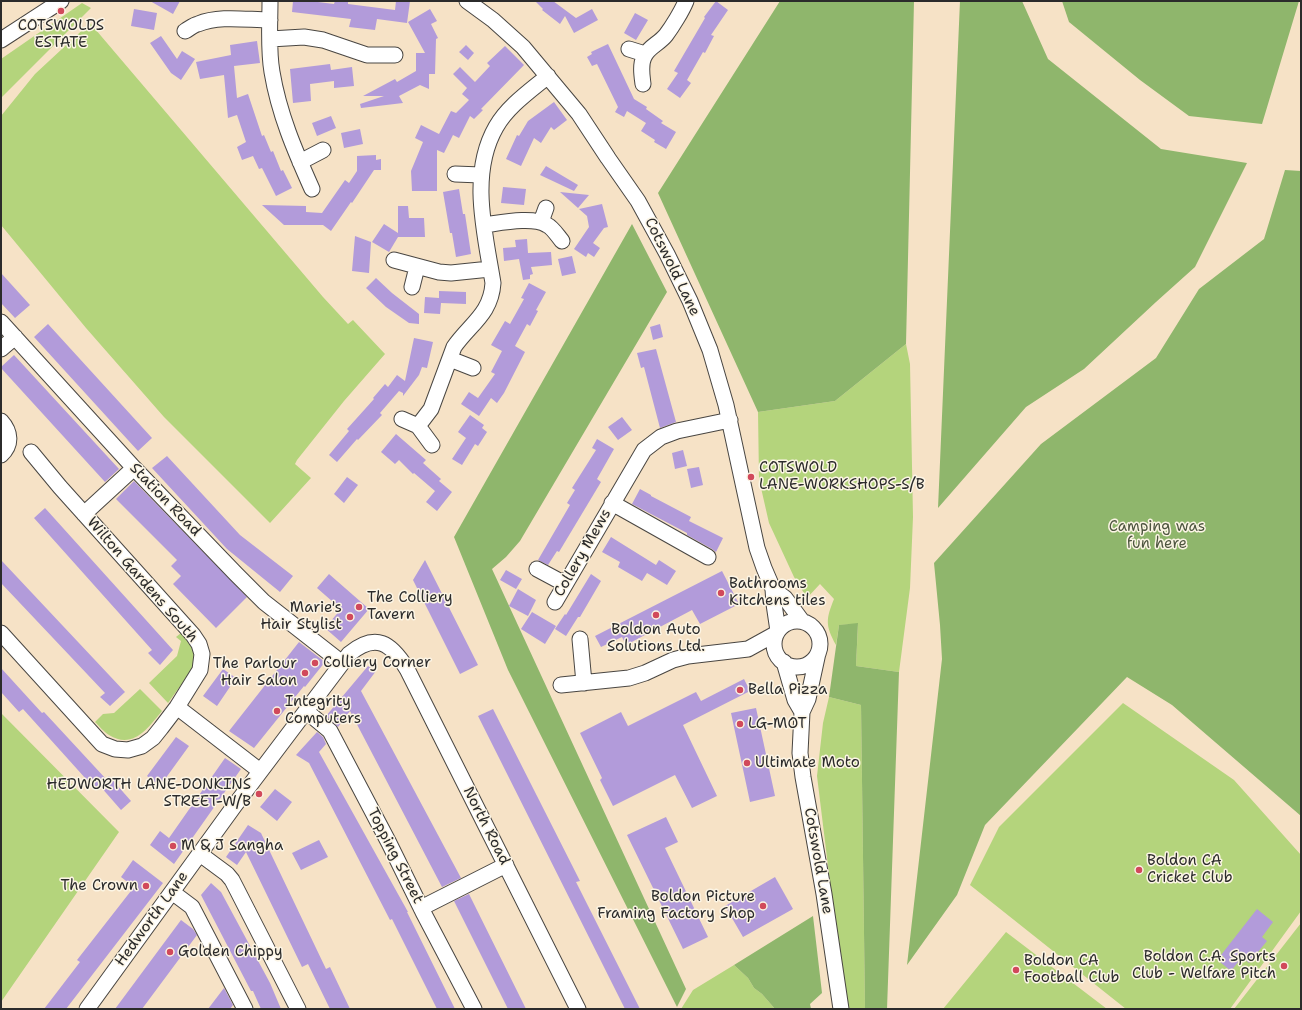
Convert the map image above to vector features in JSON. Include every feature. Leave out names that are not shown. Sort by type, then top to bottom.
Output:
[{"type":"street","points":[[1,40],[60,1]]},
{"type":"street","points":[[270,1],[272,72],[279,107],[290,140],[312,188]]},
{"type":"street","name":"Cotswold Lane","points":[[467,1],[493,20],[518,42],[580,114],[638,201],[667,254],[690,301],[710,350],[730,420],[753,534],[762,563],[773,589],[778,632]]},
{"type":"street","points":[[643,84],[642,66],[645,54],[648,49],[657,44],[666,35],[686,1]]},
{"type":"street","points":[[184,31],[197,24],[221,19],[270,20]]},
{"type":"street","points":[[270,39],[304,37],[323,40],[366,54],[395,55]]},
{"type":"street","points":[[628,49],[645,54]]},
{"type":"street","points":[[418,426],[431,409],[454,347],[459,339],[485,310],[490,302],[492,294],[493,283],[481,199],[481,175],[488,146],[496,127],[509,110],[548,76]]},
{"type":"street","points":[[300,162],[323,150]]},
{"type":"street","points":[[455,174],[481,175]]},
{"type":"street","points":[[541,222],[546,208]]},
{"type":"street","points":[[484,225],[529,221],[541,222],[547,225],[562,241]]},
{"type":"street","points":[[394,260],[439,272],[451,273],[490,269]]},
{"type":"street","points":[[412,287],[417,267]]},
{"type":"street","name":"Station Road","points":[[1,322],[134,468],[264,602],[342,663]]},
{"type":"street","points":[[1,349],[14,337]]},
{"type":"street","points":[[450,359],[473,368]]},
{"type":"street","points":[[402,419],[418,426],[432,445]]},
{"type":"street","name":"Collery Mews","points":[[555,602],[644,450],[661,437],[677,431],[730,420]]},
{"type":"street","points":[[1,421],[7,431],[9,439],[8,446],[1,455]]},
{"type":"street","name":"Wilton Gardens South","points":[[1,633],[102,744],[115,749],[128,750],[142,746],[153,738],[177,707],[200,670],[202,654],[193,635],[84,514],[31,452]]},
{"type":"street","name":"Wilton Gardens South","points":[[84,514],[134,468]]},
{"type":"street","name":"Collery Mews","points":[[612,503],[708,557]]},
{"type":"street","points":[[537,569],[565,584]]},
{"type":"street","name":"Cotswold Lane","points":[[773,589],[785,598],[802,621]]},
{"type":"street","points":[[748,649],[796,667],[803,666],[815,659],[820,646],[817,633],[809,624],[802,621],[789,622],[778,632],[774,640],[774,647],[782,661]]},
{"type":"street","points":[[561,685],[629,678],[688,656],[748,649],[778,632]]},
{"type":"street","points":[[580,639],[584,682]]},
{"type":"street","name":"Hedworth Lane","points":[[89,1008],[260,771],[349,654],[358,646],[368,643],[379,642],[389,646]]},
{"type":"street","name":"North Road","points":[[389,646],[399,656],[407,669],[578,1009]]},
{"type":"street","name":"Cotswold Lane","points":[[818,653],[808,699],[802,712],[800,753],[824,894],[841,1009]]},
{"type":"street","name":"Cotswold Lane","points":[[782,661],[795,700],[802,712]]},
{"type":"street","points":[[177,707],[260,771]]},
{"type":"street","name":"Topping Street","points":[[306,711],[328,728],[332,734],[474,1009]]},
{"type":"street","points":[[200,854],[227,874],[232,880],[298,1009]]},
{"type":"street","points":[[421,908],[506,865]]},
{"type":"street","points":[[172,892],[192,907],[241,1007]]},
{"type":"green space","points":[[780,1],[914,1],[906,344],[835,401],[758,412],[658,193]]},
{"type":"green space","points":[[960,1],[1022,1],[1048,59],[1161,149],[1247,163],[1195,267],[1084,369],[1026,407],[938,508]]},
{"type":"green space","points":[[1062,1],[1299,1],[1262,124],[1189,116],[1140,80],[1069,22]]},
{"type":"green space","points":[[82,3],[91,8],[1,98],[1,59]]},
{"type":"green space","points":[[90,23],[323,297],[348,324],[353,320],[385,354],[344,401],[297,460],[295,464],[311,478],[270,523],[164,417],[86,328],[1,225],[1,116],[35,74]]},
{"type":"green space","name":"Camping was fun here","points":[[1285,170],[1301,171],[1301,816],[1172,705],[1127,677],[985,825],[957,895],[907,965],[942,659],[934,563],[1041,444],[1156,358],[1199,289],[1264,239]]},
{"type":"green space","points":[[632,224],[667,292],[520,541],[506,557],[492,569],[686,989],[677,1007],[508,670],[454,537]]},
{"type":"green space","points":[[906,344],[910,364],[913,517],[910,588],[899,672],[856,666],[858,624],[839,625],[836,645],[828,627],[829,612],[834,599],[820,584],[807,598],[794,577],[769,523],[759,479],[758,412],[835,401]]},
{"type":"green space","points":[[858,623],[856,666],[899,672],[887,1009],[865,1009],[861,705],[829,697],[839,625]]},
{"type":"green space","points":[[181,633],[193,643],[196,664],[168,703],[149,683],[177,656],[181,641],[176,637]]},
{"type":"green space","points":[[140,689],[162,711],[151,724],[139,735],[125,740],[118,739],[103,731],[95,722],[103,714],[114,713]]},
{"type":"green space","points":[[829,697],[861,705],[865,1009],[848,1009],[839,956],[817,776],[823,723]]},
{"type":"green space","name":"Boldon CA Cricket Club","points":[[1123,703],[1234,780],[1301,855],[1301,911],[1230,1009],[1126,1009],[970,885],[999,827]]},
{"type":"green space","points":[[1,713],[119,832],[1,1002]]},
{"type":"green space","points":[[813,916],[822,993],[810,1004],[811,1009],[775,1009],[762,994],[754,988],[748,978],[734,965]]},
{"type":"green space","name":"Boldon C.A. Sports Club - Welfare Pitch","points":[[1301,923],[1301,1009],[1234,1009]]},
{"type":"green space","name":"Boldon CA Football Club","points":[[1006,932],[1107,1009],[943,1009]]},
{"type":"green space","points":[[734,965],[748,978],[754,988],[762,994],[775,1009],[681,1009],[693,990]]},
{"type":"building","points":[[150,1],[180,1],[173,14]]},
{"type":"building","points":[[293,1],[310,1],[334,4],[335,1],[348,1],[348,4],[395,10],[396,1],[410,1],[407,23],[377,19],[375,30],[349,27],[351,19],[292,12]]},
{"type":"building","points":[[535,1],[553,1],[576,18],[592,9],[598,20],[574,33],[565,16],[560,24],[542,10],[543,9]]},
{"type":"building","points":[[716,1],[728,10],[711,35],[714,36],[705,53],[703,52],[687,80],[691,83],[680,98],[667,89],[678,73],[674,71],[705,18],[704,17]]},
{"type":"building","points":[[134,9],[157,13],[154,30],[131,26]]},
{"type":"building","points":[[430,9],[437,21],[431,24],[438,38],[436,39],[435,74],[429,74],[429,89],[420,85],[399,96],[403,103],[361,108],[360,104],[384,96],[363,96],[395,79],[397,82],[416,71],[416,53],[425,53],[408,22]]},
{"type":"building","points":[[635,13],[648,20],[636,40],[624,33]]},
{"type":"building","points":[[161,36],[177,59],[182,51],[195,59],[181,80],[171,73],[150,43]]},
{"type":"building","points":[[257,41],[260,63],[234,66],[237,98],[248,94],[262,136],[264,135],[271,152],[273,151],[281,171],[283,170],[292,188],[276,196],[262,168],[259,169],[253,156],[242,160],[237,147],[246,142],[237,115],[228,118],[224,75],[200,79],[196,62],[231,55],[230,45]]},
{"type":"building","points":[[608,44],[634,99],[647,107],[646,109],[663,121],[661,123],[676,132],[666,149],[654,142],[655,140],[641,131],[646,123],[627,111],[624,117],[615,112],[618,107],[597,64],[592,66],[587,57],[592,54],[591,52]]},
{"type":"building","points":[[466,45],[474,53],[468,60],[459,52]]},
{"type":"building","points":[[505,46],[524,65],[481,109],[483,110],[474,119],[470,116],[459,138],[453,135],[444,153],[437,150],[437,191],[412,191],[411,171],[423,142],[415,138],[421,125],[439,134],[451,111],[456,113],[469,100],[462,94],[467,88],[453,74],[460,67],[475,82],[490,66],[487,63]]},
{"type":"building","points":[[330,64],[331,70],[352,67],[354,86],[334,88],[334,81],[310,84],[311,101],[293,103],[290,69]]},
{"type":"building","points":[[554,102],[567,120],[554,130],[551,127],[541,143],[534,138],[521,166],[506,159],[517,135],[519,136],[528,121]]},
{"type":"building","points":[[331,116],[336,128],[317,136],[312,123]]},
{"type":"building","points":[[360,129],[363,144],[344,148],[341,133]]},
{"type":"building","points":[[376,155],[376,160],[381,159],[381,170],[374,170],[331,231],[323,225],[284,225],[262,205],[306,206],[306,212],[322,213],[345,180],[349,183],[357,171],[357,156]]},
{"type":"building","points":[[546,166],[578,185],[574,191],[540,175]]},
{"type":"building","points":[[503,187],[526,189],[524,205],[501,203]]},
{"type":"building","points":[[459,189],[463,214],[465,214],[471,254],[456,257],[443,192]]},
{"type":"building","points":[[560,192],[589,195],[578,208]]},
{"type":"building","points":[[602,204],[608,227],[604,228],[593,243],[600,248],[594,257],[588,253],[586,257],[574,249],[589,227],[587,216],[579,209]]},
{"type":"building","points":[[398,206],[408,206],[409,218],[424,218],[425,237],[398,237],[389,252],[372,242],[384,224],[398,233]]},
{"type":"building","points":[[355,236],[371,242],[369,273],[352,271]]},
{"type":"building","points":[[527,239],[528,253],[551,252],[552,265],[531,267],[533,274],[530,275],[530,279],[523,280],[519,259],[504,261],[503,248],[516,247],[515,240]]},
{"type":"building","points":[[572,256],[576,273],[562,276],[558,259]]},
{"type":"building","points":[[1,273],[30,305],[15,318],[1,303]]},
{"type":"building","points":[[376,278],[392,293],[419,314],[419,324],[409,323],[386,307],[366,288]]},
{"type":"building","points":[[529,283],[546,292],[536,310],[538,311],[530,326],[527,324],[515,346],[525,352],[504,393],[497,403],[491,398],[479,416],[461,404],[469,392],[478,398],[495,374],[491,372],[502,351],[491,345],[505,321],[510,324],[524,299],[521,298]]},
{"type":"building","points":[[439,291],[466,292],[466,304],[441,303],[440,314],[424,313],[425,297],[439,298]]},
{"type":"building","points":[[48,324],[152,438],[138,451],[34,337]]},
{"type":"building","points":[[660,324],[663,337],[653,340],[650,327]]},
{"type":"building","points":[[414,338],[433,342],[427,368],[422,367],[419,375],[403,396],[403,393],[399,391],[380,413],[382,415],[358,440],[357,439],[337,462],[329,455],[349,431],[347,429],[374,399],[373,398],[385,384],[388,387],[397,375],[405,381]]},
{"type":"building","points":[[656,349],[676,422],[660,428],[644,367],[641,368],[637,353]]},
{"type":"building","points":[[14,355],[119,469],[105,482],[1,368]]},
{"type":"building","points":[[470,415],[484,425],[482,428],[487,432],[478,446],[475,444],[462,465],[452,459],[466,438],[458,432]]},
{"type":"building","points":[[622,417],[632,430],[618,440],[608,427]]},
{"type":"building","points":[[396,434],[426,460],[423,463],[441,479],[439,481],[452,492],[437,511],[426,502],[435,491],[414,473],[413,474],[399,460],[395,464],[381,452]]},
{"type":"building","points":[[597,439],[614,449],[597,479],[601,482],[559,552],[557,551],[548,565],[538,560],[570,505],[567,503],[575,490],[572,488],[596,450],[592,448]]},
{"type":"building","points":[[683,450],[687,466],[675,469],[672,453]]},
{"type":"building","points":[[167,456],[240,535],[293,576],[280,592],[227,549],[152,468]]},
{"type":"building","points":[[699,467],[703,485],[691,488],[687,469]]},
{"type":"building","points":[[347,477],[358,485],[344,503],[334,494]]},
{"type":"building","points":[[134,481],[247,597],[216,628],[173,584],[181,576],[171,566],[177,560],[116,499]]},
{"type":"building","points":[[640,489],[691,517],[689,521],[723,538],[716,552],[687,535],[687,533],[632,504]]},
{"type":"building","points":[[45,508],[173,650],[160,665],[148,653],[152,650],[34,518]]},
{"type":"building","points":[[611,537],[656,565],[659,560],[676,571],[667,585],[647,573],[642,581],[618,567],[620,562],[602,552]]},
{"type":"building","points":[[1,560],[125,692],[110,706],[100,697],[105,693],[1,583]]},
{"type":"building","points":[[425,560],[478,665],[460,674],[413,580]]},
{"type":"building","points":[[506,570],[522,579],[516,589],[500,580]]},
{"type":"building","points":[[722,571],[739,604],[700,624],[692,610],[626,645],[622,637],[601,647],[595,636]]},
{"type":"building","points":[[329,574],[369,609],[341,642],[325,628],[341,609],[317,588]]},
{"type":"building","points":[[591,574],[601,581],[580,617],[578,617],[566,636],[555,629],[565,614],[566,615]]},
{"type":"building","points":[[518,589],[536,600],[528,616],[509,606]]},
{"type":"building","points":[[532,612],[556,626],[545,644],[521,629]]},
{"type":"building","points":[[299,642],[325,662],[254,748],[229,731]]},
{"type":"building","points":[[368,666],[376,671],[361,691],[461,878],[442,887],[350,711],[338,727],[326,716]]},
{"type":"building","points":[[1,668],[106,779],[109,776],[131,801],[121,810],[100,786],[101,785],[95,789],[23,709],[19,712],[1,692]]},
{"type":"building","points":[[223,669],[236,678],[217,706],[203,696]]},
{"type":"building","points":[[744,679],[750,691],[683,725],[717,796],[692,808],[675,775],[613,806],[600,780],[602,778],[580,733],[621,712],[628,726],[696,692],[701,701]]},
{"type":"building","points":[[756,708],[775,796],[750,802],[731,713]]},
{"type":"building","points":[[493,709],[580,881],[576,882],[640,1009],[625,1009],[478,716]]},
{"type":"building","points":[[317,732],[323,737],[326,744],[319,752],[408,912],[455,1009],[437,1009],[392,919],[390,920],[309,763],[296,755]]},
{"type":"building","points":[[176,737],[189,746],[160,786],[147,776]]},
{"type":"building","points":[[225,758],[241,769],[174,864],[150,845],[160,831],[169,838]]},
{"type":"building","points":[[275,789],[292,802],[277,821],[260,807]]},
{"type":"building","points":[[666,817],[678,842],[665,848],[708,937],[683,949],[627,835]]},
{"type":"building","points":[[248,825],[261,833],[326,969],[330,967],[350,1009],[330,1009],[308,964],[302,967],[246,852],[237,865],[226,857]]},
{"type":"building","points":[[319,840],[328,857],[301,870],[292,853]]},
{"type":"building","points":[[133,860],[163,883],[66,1009],[44,1009],[80,962],[77,960],[134,887],[121,877]]},
{"type":"building","points":[[775,877],[793,909],[743,937],[725,906]]},
{"type":"building","points":[[211,883],[221,892],[270,983],[281,1009],[261,1009],[253,991],[251,991],[201,895]]},
{"type":"building","points":[[469,894],[526,1009],[508,1009],[454,901]]},
{"type":"building","points":[[1257,909],[1273,922],[1262,937],[1267,941],[1249,963],[1242,957],[1231,971],[1220,962],[1224,957],[1221,955]]},
{"type":"building","points":[[181,920],[193,929],[197,935],[142,1009],[115,1009]]},
{"type":"building","points":[[224,988],[233,1005],[230,1009],[208,1009]]},
{"type":"place","name":"COTSWOLDS ESTATE","points":[[61,11]]},
{"type":"place","name":"COTSWOLD LANE-WORKSHOPS-S/B","points":[[751,477]]},
{"type":"place","name":"Bathrooms Kitchens tiles","points":[[721,593]]},
{"type":"place","name":"The Colliery Tavern","points":[[359,607]]},
{"type":"place","name":"Boldon Auto Solutions Ltd.","points":[[656,615]]},
{"type":"place","name":"Marie's Hair Stylist","points":[[350,617]]},
{"type":"place","name":"Colliery Corner","points":[[315,663]]},
{"type":"place","name":"The Parlour Hair Salon","points":[[305,673]]},
{"type":"place","name":"Bella Pizza","points":[[740,690]]},
{"type":"place","name":"Integrity Computers","points":[[277,711]]},
{"type":"place","name":"LG-MOT","points":[[740,724]]},
{"type":"place","name":"Ultimate Moto","points":[[747,763]]},
{"type":"place","name":"HEDWORTH LANE-DONKINS STREET-W/B","points":[[259,794]]},
{"type":"place","name":"M & J Sangha","points":[[173,846]]},
{"type":"place","name":"Boldon CA Cricket Club","points":[[1139,870]]},
{"type":"place","name":"The Crown","points":[[146,886]]},
{"type":"place","name":"Boldon Picture Framing Factory Shop","points":[[763,906]]},
{"type":"place","name":"Golden Chippy","points":[[170,952]]},
{"type":"place","name":"Boldon C.A. Sports Club - Welfare Pitch","points":[[1284,966]]},
{"type":"place","name":"Boldon CA Football Club","points":[[1016,970]]}]
